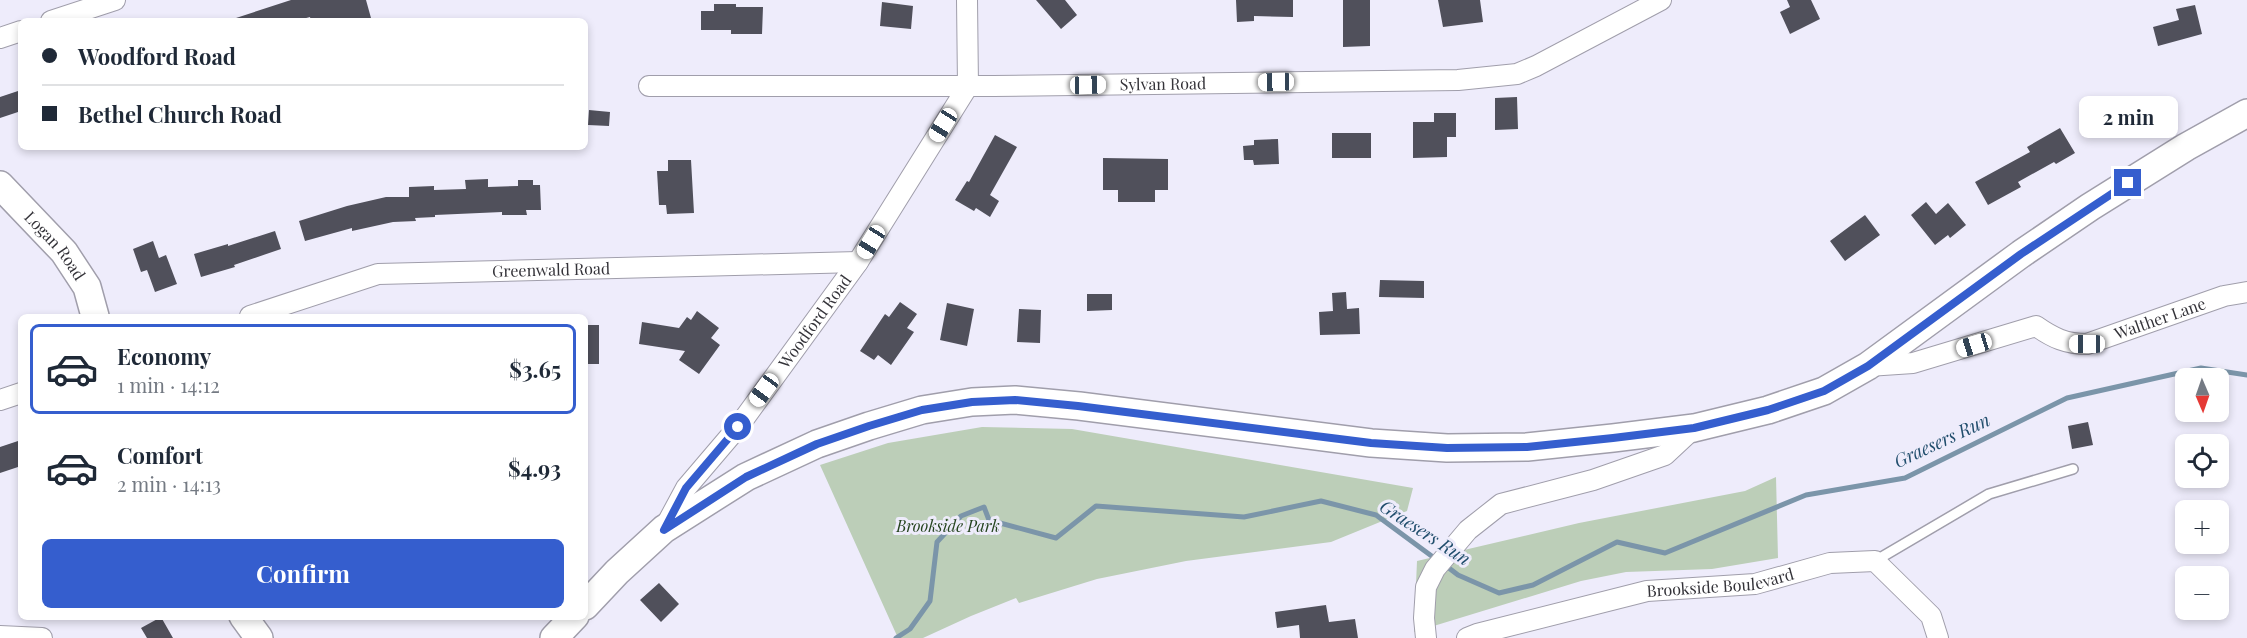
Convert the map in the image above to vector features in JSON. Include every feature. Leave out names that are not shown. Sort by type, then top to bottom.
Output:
[{"type":"street","points":[[60,18],[115,0]]},
{"type":"street","points":[[967,0],[968,86]]},
{"type":"street","name":"Sylvan Road","points":[[648,86],[968,86],[1417,81],[1502,77],[1536,66],[1661,0]]},
{"type":"street","points":[[0,38],[18,32]]},
{"type":"street","name":"Woodford Road","points":[[664,530],[686,488],[738,427],[858,262],[968,86]]},
{"type":"street","points":[[588,603],[617,572],[664,530],[746,477],[817,444],[922,410],[972,402],[1015,400],[1371,443],[1447,448],[1527,447],[1694,428],[1768,410],[1824,391],[1868,366],[2021,254],[2090,207],[2186,147],[2247,113]]},
{"type":"street","name":"Logan Road","points":[[0,185],[64,252],[87,286],[94,314]]},
{"type":"street","name":"Greenwald Road","points":[[256,314],[378,274],[858,262]]},
{"type":"street","name":"Walther Lane","points":[[1868,366],[1913,363],[2036,326],[2052,337],[2070,344],[2087,344],[2224,296],[2247,291]]},
{"type":"street","points":[[0,400],[18,394]]},
{"type":"street","points":[[1426,638],[1424,618],[1426,586],[1440,563],[1467,530],[1501,504],[1593,480],[1665,455],[1694,428]]},
{"type":"street","points":[[1875,561],[1931,616],[1938,638]]},
{"type":"street","name":"Brookside Boulevard","points":[[1467,638],[1647,591],[1755,584],[1830,563],[1875,561]]},
{"type":"street","points":[[246,620],[259,638]]},
{"type":"street","points":[[554,638],[571,620]]},
{"type":"street","points":[[0,636],[42,638]]},
{"type":"lane","points":[[1875,561],[1989,494],[2073,469]]},
{"type":"green space","name":"Brookside Park","points":[[982,427],[1072,429],[1413,488],[1407,511],[1331,542],[1186,561],[1097,579],[1019,603],[1016,598],[923,638],[898,638],[820,465],[888,443]]},
{"type":"green space","points":[[1776,477],[1778,558],[1712,569],[1626,572],[1581,581],[1414,632],[1417,561],[1579,523],[1745,491]]},
{"type":"building","points":[[291,0],[366,0],[371,18],[310,17],[236,18]]},
{"type":"building","points":[[1036,0],[1065,0],[1077,15],[1061,29]]},
{"type":"building","points":[[1236,0],[1293,0],[1293,17],[1254,16],[1254,21],[1237,22]]},
{"type":"building","points":[[1343,0],[1370,0],[1370,46],[1343,47]]},
{"type":"building","points":[[1438,0],[1480,0],[1483,22],[1443,27]]},
{"type":"building","points":[[1787,0],[1811,0],[1820,19],[1790,34],[1780,12],[1790,7]]},
{"type":"building","points":[[882,2],[913,6],[911,29],[880,26]]},
{"type":"building","points":[[714,4],[763,7],[762,34],[731,34],[731,30],[701,30],[701,11],[714,11]]},
{"type":"building","points":[[2195,5],[2202,34],[2158,46],[2153,27],[2179,20],[2176,9]]},
{"type":"building","points":[[18,91],[18,112],[0,118],[0,97]]},
{"type":"building","points":[[1517,97],[1518,129],[1495,130],[1495,98]]},
{"type":"building","points":[[589,110],[610,112],[609,126],[588,125]]},
{"type":"building","points":[[1434,113],[1456,113],[1456,137],[1447,137],[1447,157],[1413,158],[1413,122],[1434,122]]},
{"type":"building","points":[[2060,128],[2075,153],[2018,182],[2021,187],[1988,205],[1975,182],[2030,152],[2027,147]]},
{"type":"building","points":[[1332,133],[1371,133],[1371,158],[1332,158]]},
{"type":"building","points":[[995,135],[1017,147],[990,195],[999,201],[990,217],[976,208],[974,211],[955,200],[967,181],[969,182]]},
{"type":"building","points":[[1278,139],[1279,164],[1254,165],[1253,160],[1244,160],[1243,146],[1254,145],[1254,140]]},
{"type":"building","points":[[1103,158],[1168,159],[1168,190],[1155,190],[1155,202],[1118,202],[1118,190],[1103,190]]},
{"type":"building","points":[[668,160],[691,160],[694,213],[667,214],[666,205],[659,205],[657,171],[668,171]]},
{"type":"building","points":[[488,179],[488,187],[518,186],[518,180],[533,180],[533,185],[540,185],[541,210],[526,210],[527,215],[502,215],[502,212],[435,215],[435,217],[415,218],[416,221],[393,222],[352,231],[352,228],[305,241],[299,221],[386,197],[409,197],[409,187],[434,186],[434,190],[466,189],[465,180]]},
{"type":"building","points":[[1926,202],[1936,214],[1948,203],[1966,225],[1950,238],[1948,235],[1935,245],[1911,215]]},
{"type":"building","points":[[1865,215],[1880,235],[1845,261],[1830,241]]},
{"type":"building","points":[[275,231],[281,249],[201,277],[194,254]]},
{"type":"building","points":[[153,241],[159,258],[166,255],[177,284],[155,292],[147,270],[141,272],[133,249]]},
{"type":"building","points":[[1380,280],[1424,281],[1424,298],[1379,297]]},
{"type":"building","points":[[1346,292],[1347,309],[1359,308],[1360,334],[1320,335],[1319,312],[1333,311],[1332,293]]},
{"type":"building","points":[[1087,294],[1112,294],[1112,310],[1087,311]]},
{"type":"building","points":[[900,302],[917,314],[907,328],[914,332],[891,365],[878,355],[874,360],[860,351],[885,314],[889,317]]},
{"type":"building","points":[[947,303],[974,309],[967,346],[940,340]]},
{"type":"building","points":[[1019,309],[1041,310],[1040,343],[1017,342]]},
{"type":"building","points":[[697,311],[719,328],[711,338],[720,345],[699,374],[679,360],[685,351],[639,344],[642,322],[679,328],[687,317],[691,320]]},
{"type":"building","points":[[588,325],[599,325],[599,364],[588,364]]},
{"type":"building","points":[[2088,422],[2093,445],[2072,449],[2068,426]]},
{"type":"building","points":[[18,441],[18,467],[0,473],[0,447]]},
{"type":"building","points":[[659,583],[679,604],[661,622],[640,600]]},
{"type":"building","points":[[1326,605],[1329,622],[1355,619],[1358,638],[1300,638],[1299,625],[1277,628],[1275,612]]},
{"type":"building","points":[[156,620],[163,620],[173,638],[147,638],[141,628]]},
{"type":"waterway","name":"Graesers Run","points":[[1445,565],[1458,575],[1499,593],[1533,585],[1617,542],[1665,553],[1806,495],[1905,478],[2067,398],[2201,368],[2247,375]]},
{"type":"waterway","name":"Graesers Run","points":[[896,638],[910,629],[930,601],[937,542],[961,516],[984,507],[989,520],[1056,538],[1096,506],[1244,517],[1321,501],[1376,515],[1437,560]]},
{"type":"route","points":[[738,427],[686,488],[664,530],[746,477],[817,444],[922,410],[972,402],[1015,400],[1078,406],[1371,443],[1447,448],[1527,447],[1694,428],[1768,410],[1824,391],[1868,366],[2021,254],[2128,183]]}]
